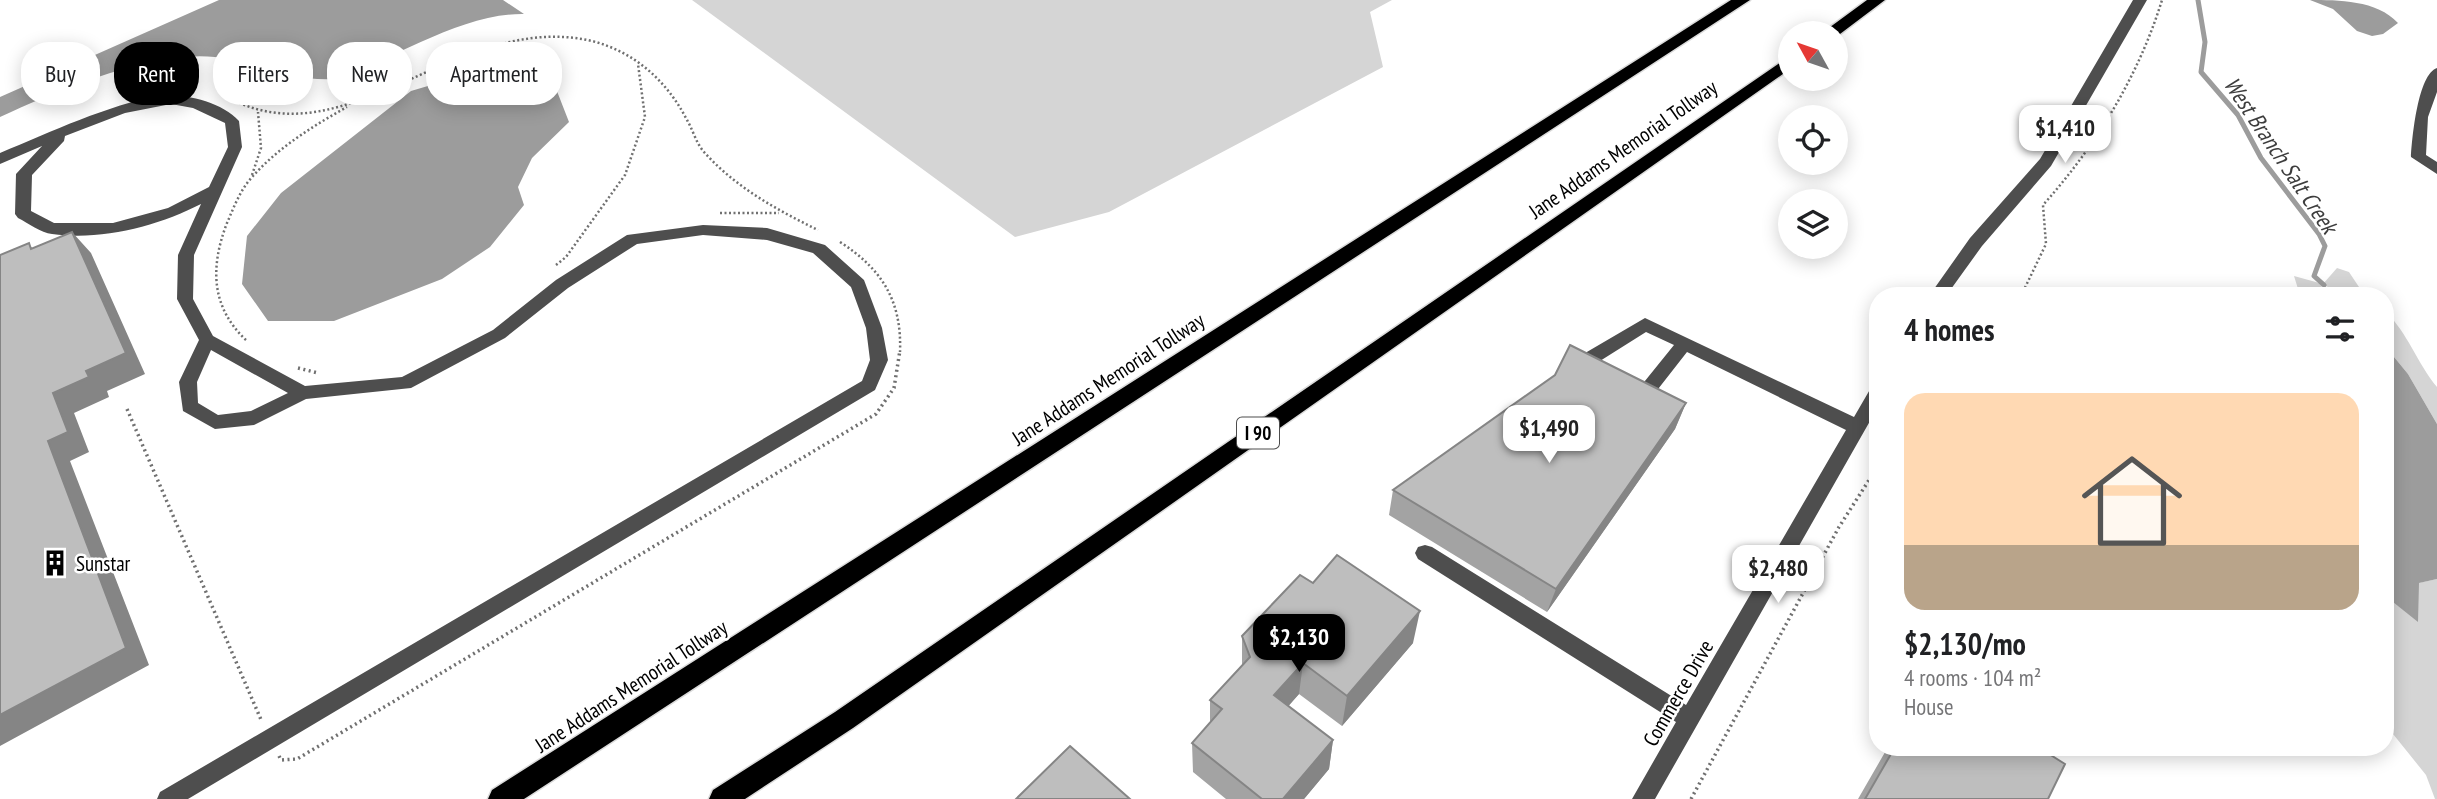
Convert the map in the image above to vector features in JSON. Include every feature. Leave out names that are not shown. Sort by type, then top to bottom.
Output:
[{"type":"highway","points":[[1560,117],[1714,0]]},
{"type":"highway","name":"Jane Addams Memorial Tollway","points":[[501,799],[1742,0]]},
{"type":"highway","points":[[1847,21],[1877,0]]},
{"type":"highway","name":"Jane Addams Memorial Tollway","points":[[722,799],[878,696],[1778,69]]},
{"type":"street","points":[[1944,287],[1976,242],[2046,162],[2140,0]]},
{"type":"street","points":[[2437,72],[2421,117],[2418,157],[2437,169]]},
{"type":"street","points":[[0,159],[106,116],[163,99],[203,104],[232,121],[235,147],[186,255],[185,299],[208,340],[303,393]]},
{"type":"street","points":[[64,133],[24,174],[23,214],[52,229],[113,228],[173,212],[216,190]]},
{"type":"street","points":[[168,799],[869,385],[880,360],[874,328],[858,284],[819,250],[767,234],[703,230],[633,239],[562,284],[499,334],[405,383],[303,393],[254,418],[215,422],[189,405],[188,382],[208,340]]},
{"type":"street","points":[[1577,370],[1586,361],[1645,324],[1857,427]]},
{"type":"street","points":[[1638,402],[1685,343]]},
{"type":"street","name":"Commerce Drive","points":[[1643,799],[1869,406]]},
{"type":"street","points":[[1425,553],[1689,719]]},
{"type":"path","points":[[2025,287],[2046,244],[2043,205],[2064,184],[2133,73],[2159,18],[2161,1]]},
{"type":"path","points":[[551,269],[566,257],[625,175],[645,117],[638,64]]},
{"type":"path","points":[[251,177],[283,149],[351,105]]},
{"type":"path","points":[[255,346],[235,331],[218,301],[212,273],[218,244],[239,195],[251,177],[261,148],[258,112]]},
{"type":"path","points":[[297,367],[318,373]]},
{"type":"path","points":[[1691,799],[1839,527],[1869,480]]},
{"type":"shaded area","points":[[219,0],[503,0],[524,14],[476,21],[412,46],[412,42],[327,42],[327,79],[313,79],[313,42],[213,42],[213,57],[199,57],[199,42],[124,42]]},
{"type":"shaded area","points":[[692,0],[1392,0],[1370,12],[1383,67],[1109,212],[1015,237]]},
{"type":"shaded area","points":[[2310,0],[2357,3],[2379,10],[2398,23],[2383,34],[2372,36],[2357,31],[2333,9]]},
{"type":"shaded area","points":[[114,47],[114,72],[100,77],[100,53]]},
{"type":"shaded area","points":[[426,87],[426,105],[562,104],[569,122],[532,158],[518,187],[524,205],[490,247],[442,279],[334,321],[268,321],[242,284],[247,236],[281,193],[393,105],[412,105],[412,91]]},
{"type":"shaded area","points":[[21,88],[21,105],[27,105],[0,117],[0,97]]},
{"type":"shaded area","points":[[2337,268],[2349,272],[2359,287],[2297,287],[2294,276],[2323,284]]},
{"type":"shaded area","points":[[2394,321],[2437,387],[2437,424],[2408,374],[2394,357]]},
{"type":"shaded area","points":[[2394,357],[2408,374],[2437,424],[2437,579],[2419,583],[2418,622],[2394,603]]},
{"type":"shaded area","points":[[2437,579],[2437,799],[2426,775],[2394,735],[2394,588],[2418,621],[2418,583]]},
{"type":"building","name":"Sunstar","points":[[72,232],[126,353],[86,371],[89,377],[53,393],[68,432],[48,441],[126,648],[0,715],[0,255],[29,243],[31,249]]},
{"type":"building","points":[[1570,345],[1686,403],[1556,589],[1393,490],[1555,375]]},
{"type":"building","points":[[1337,555],[1420,611],[1347,696],[1303,663],[1274,695],[1333,740],[1283,799],[1262,799],[1192,743],[1222,709],[1210,700],[1250,657],[1242,636],[1300,575],[1313,583]]},
{"type":"building","points":[[1070,746],[1130,799],[1016,799]]},
{"type":"building","points":[[1890,756],[2052,756],[2065,764],[2048,799],[1865,799]]},
{"type":"waterway","name":"West Branch Salt Creek","points":[[2198,0],[2205,42],[2201,72],[2238,115],[2261,158],[2319,234],[2325,246],[2314,276],[2324,285]]},
{"type":"place","name":"Sunstar","points":[[55,563]]}]
